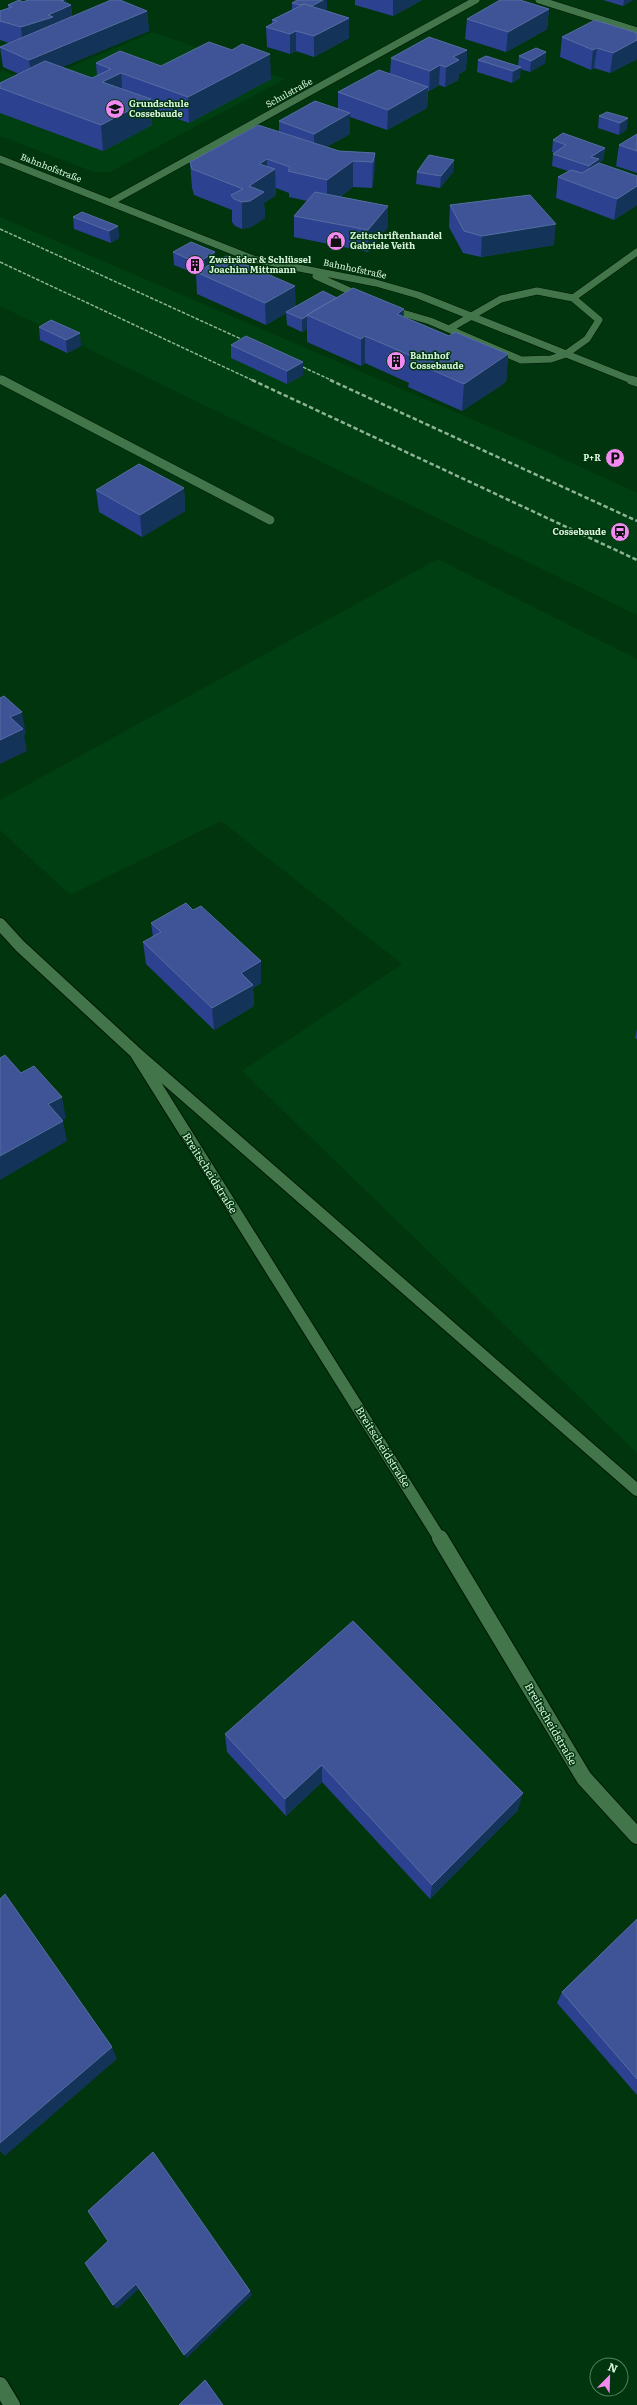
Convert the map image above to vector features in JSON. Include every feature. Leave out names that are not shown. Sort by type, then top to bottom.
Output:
[{"type":"street","name":"Schulstraße","points":[[111,202],[476,0]]},
{"type":"street","points":[[539,0],[637,31]]},
{"type":"street","name":"Bahnhofstraße","points":[[0,159],[252,259],[376,283],[418,295],[637,382]]},
{"type":"street","points":[[573,298],[637,252]]},
{"type":"street","points":[[296,268],[395,312],[430,321],[521,360],[551,359],[566,354],[587,339],[599,320],[573,298],[537,291],[501,299],[449,329]]},
{"type":"street","points":[[0,379],[270,520]]},
{"type":"street","name":"Breitscheidstraße","points":[[0,924],[20,946],[135,1052],[637,1490]]},
{"type":"street","name":"Breitscheidstraße","points":[[135,1052],[480,1603],[584,1778],[637,1836]]},
{"type":"street","points":[[0,2385],[12,2405]]},
{"type":"shaded area","name":"Grundschule Cossebaude","points":[[153,32],[285,79],[110,172],[94,172],[0,136],[0,72],[2,70],[34,82]]},
{"type":"shaded area","points":[[0,217],[535,446],[637,493],[637,615],[0,306]]},
{"type":"shaded area","points":[[438,559],[637,659],[637,1453],[242,1071],[402,964],[221,821],[70,895],[0,830],[0,800]]},
{"type":"building","points":[[19,0],[23,2],[28,0],[64,0],[61,1],[71,5],[48,15],[53,17],[21,27],[0,21],[0,11],[12,7],[8,5]]},
{"type":"building","points":[[111,0],[120,0],[147,11],[29,60],[0,47]]},
{"type":"building","points":[[297,0],[323,0],[312,6],[292,3]]},
{"type":"building","points":[[500,0],[520,0],[549,9],[508,32],[467,19]]},
{"type":"building","points":[[304,4],[349,18],[314,36],[296,31],[290,34],[266,27],[277,21],[272,20]]},
{"type":"building","points":[[595,20],[637,33],[637,40],[613,53],[597,48],[593,50],[562,37]]},
{"type":"building","points":[[429,37],[467,50],[453,57],[459,60],[446,67],[440,65],[430,71],[391,58]]},
{"type":"building","points":[[209,42],[232,50],[242,44],[270,54],[188,97],[121,73],[102,82],[151,99],[101,125],[0,88],[0,83],[45,61],[92,78],[111,69],[96,63],[120,51],[161,66]]},
{"type":"building","points":[[536,48],[546,52],[531,61],[519,56]]},
{"type":"building","points":[[486,56],[521,67],[513,71],[478,60]]},
{"type":"building","points":[[379,70],[428,87],[388,110],[338,92]]},
{"type":"building","points":[[315,101],[350,113],[314,134],[279,121]]},
{"type":"building","points":[[607,112],[628,118],[620,123],[599,116]]},
{"type":"building","points":[[258,125],[339,151],[375,153],[373,162],[353,161],[327,180],[288,171],[290,167],[267,159],[259,164],[275,169],[249,186],[264,192],[250,201],[242,202],[234,199],[231,195],[243,189],[192,169],[190,162]]},
{"type":"building","points":[[563,133],[605,148],[591,157],[599,159],[589,166],[553,154],[566,145],[553,140]]},
{"type":"building","points":[[637,134],[637,151],[619,145]]},
{"type":"building","points":[[429,155],[454,160],[441,176],[417,172]]},
{"type":"building","points":[[599,163],[637,176],[637,186],[617,199],[558,177],[571,170],[582,173]]},
{"type":"building","points":[[315,192],[388,206],[368,230],[294,216]]},
{"type":"building","points":[[530,195],[556,224],[482,236],[464,231],[450,205]]},
{"type":"building","points":[[82,212],[118,226],[109,231],[73,217]]},
{"type":"building","points":[[191,242],[215,252],[197,263],[173,252]]},
{"type":"building","points":[[226,256],[295,286],[265,303],[196,272]]},
{"type":"building","points":[[353,288],[404,309],[397,314],[449,336],[455,332],[508,354],[464,384],[410,360],[414,357],[365,336],[361,339],[307,315]]},
{"type":"building","points":[[323,291],[337,298],[302,319],[286,312]]},
{"type":"building","points":[[51,320],[80,333],[66,340],[39,327]]},
{"type":"building","points":[[246,336],[303,362],[287,371],[231,345]]},
{"type":"building","points":[[139,464],[184,488],[140,515],[96,490]]},
{"type":"building","points":[[4,696],[22,712],[10,717],[23,729],[0,740],[0,698]]},
{"type":"building","points":[[186,903],[193,910],[201,906],[261,961],[241,973],[253,985],[212,1008],[143,942],[161,932],[151,923]]},
{"type":"building","points":[[5,1055],[21,1073],[34,1066],[62,1097],[48,1104],[63,1121],[0,1156],[0,1058]]},
{"type":"building","points":[[353,1621],[523,1793],[432,1885],[322,1765],[285,1799],[225,1734]]},
{"type":"building","points":[[5,1894],[112,2047],[0,2143],[0,1899]]},
{"type":"building","points":[[637,1919],[637,2079],[562,1992]]},
{"type":"building","points":[[153,2152],[250,2291],[184,2355],[136,2284],[113,2305],[85,2263],[108,2241],[88,2211]]},
{"type":"building","points":[[205,2380],[223,2405],[179,2405]]},
{"type":"railway","points":[[0,229],[252,344]]},
{"type":"railway","points":[[0,262],[254,381]]},
{"type":"railway","points":[[294,363],[333,381]]},
{"type":"railway","points":[[252,380],[637,560]]},
{"type":"railway","points":[[330,380],[637,521]]},
{"type":"place","name":"Grundschule Cossebaude","points":[[115,109]]},
{"type":"place","name":"Zeitschriftenhandel Gabriele Veith","points":[[336,241]]},
{"type":"place","name":"Zweiräder & Schlüssel Joachim Mittmann","points":[[195,265]]},
{"type":"place","name":"Bahnhof Cossebaude","points":[[396,361]]},
{"type":"place","name":"P+R","points":[[615,458]]},
{"type":"place","name":"Cossebaude","points":[[620,532]]}]
